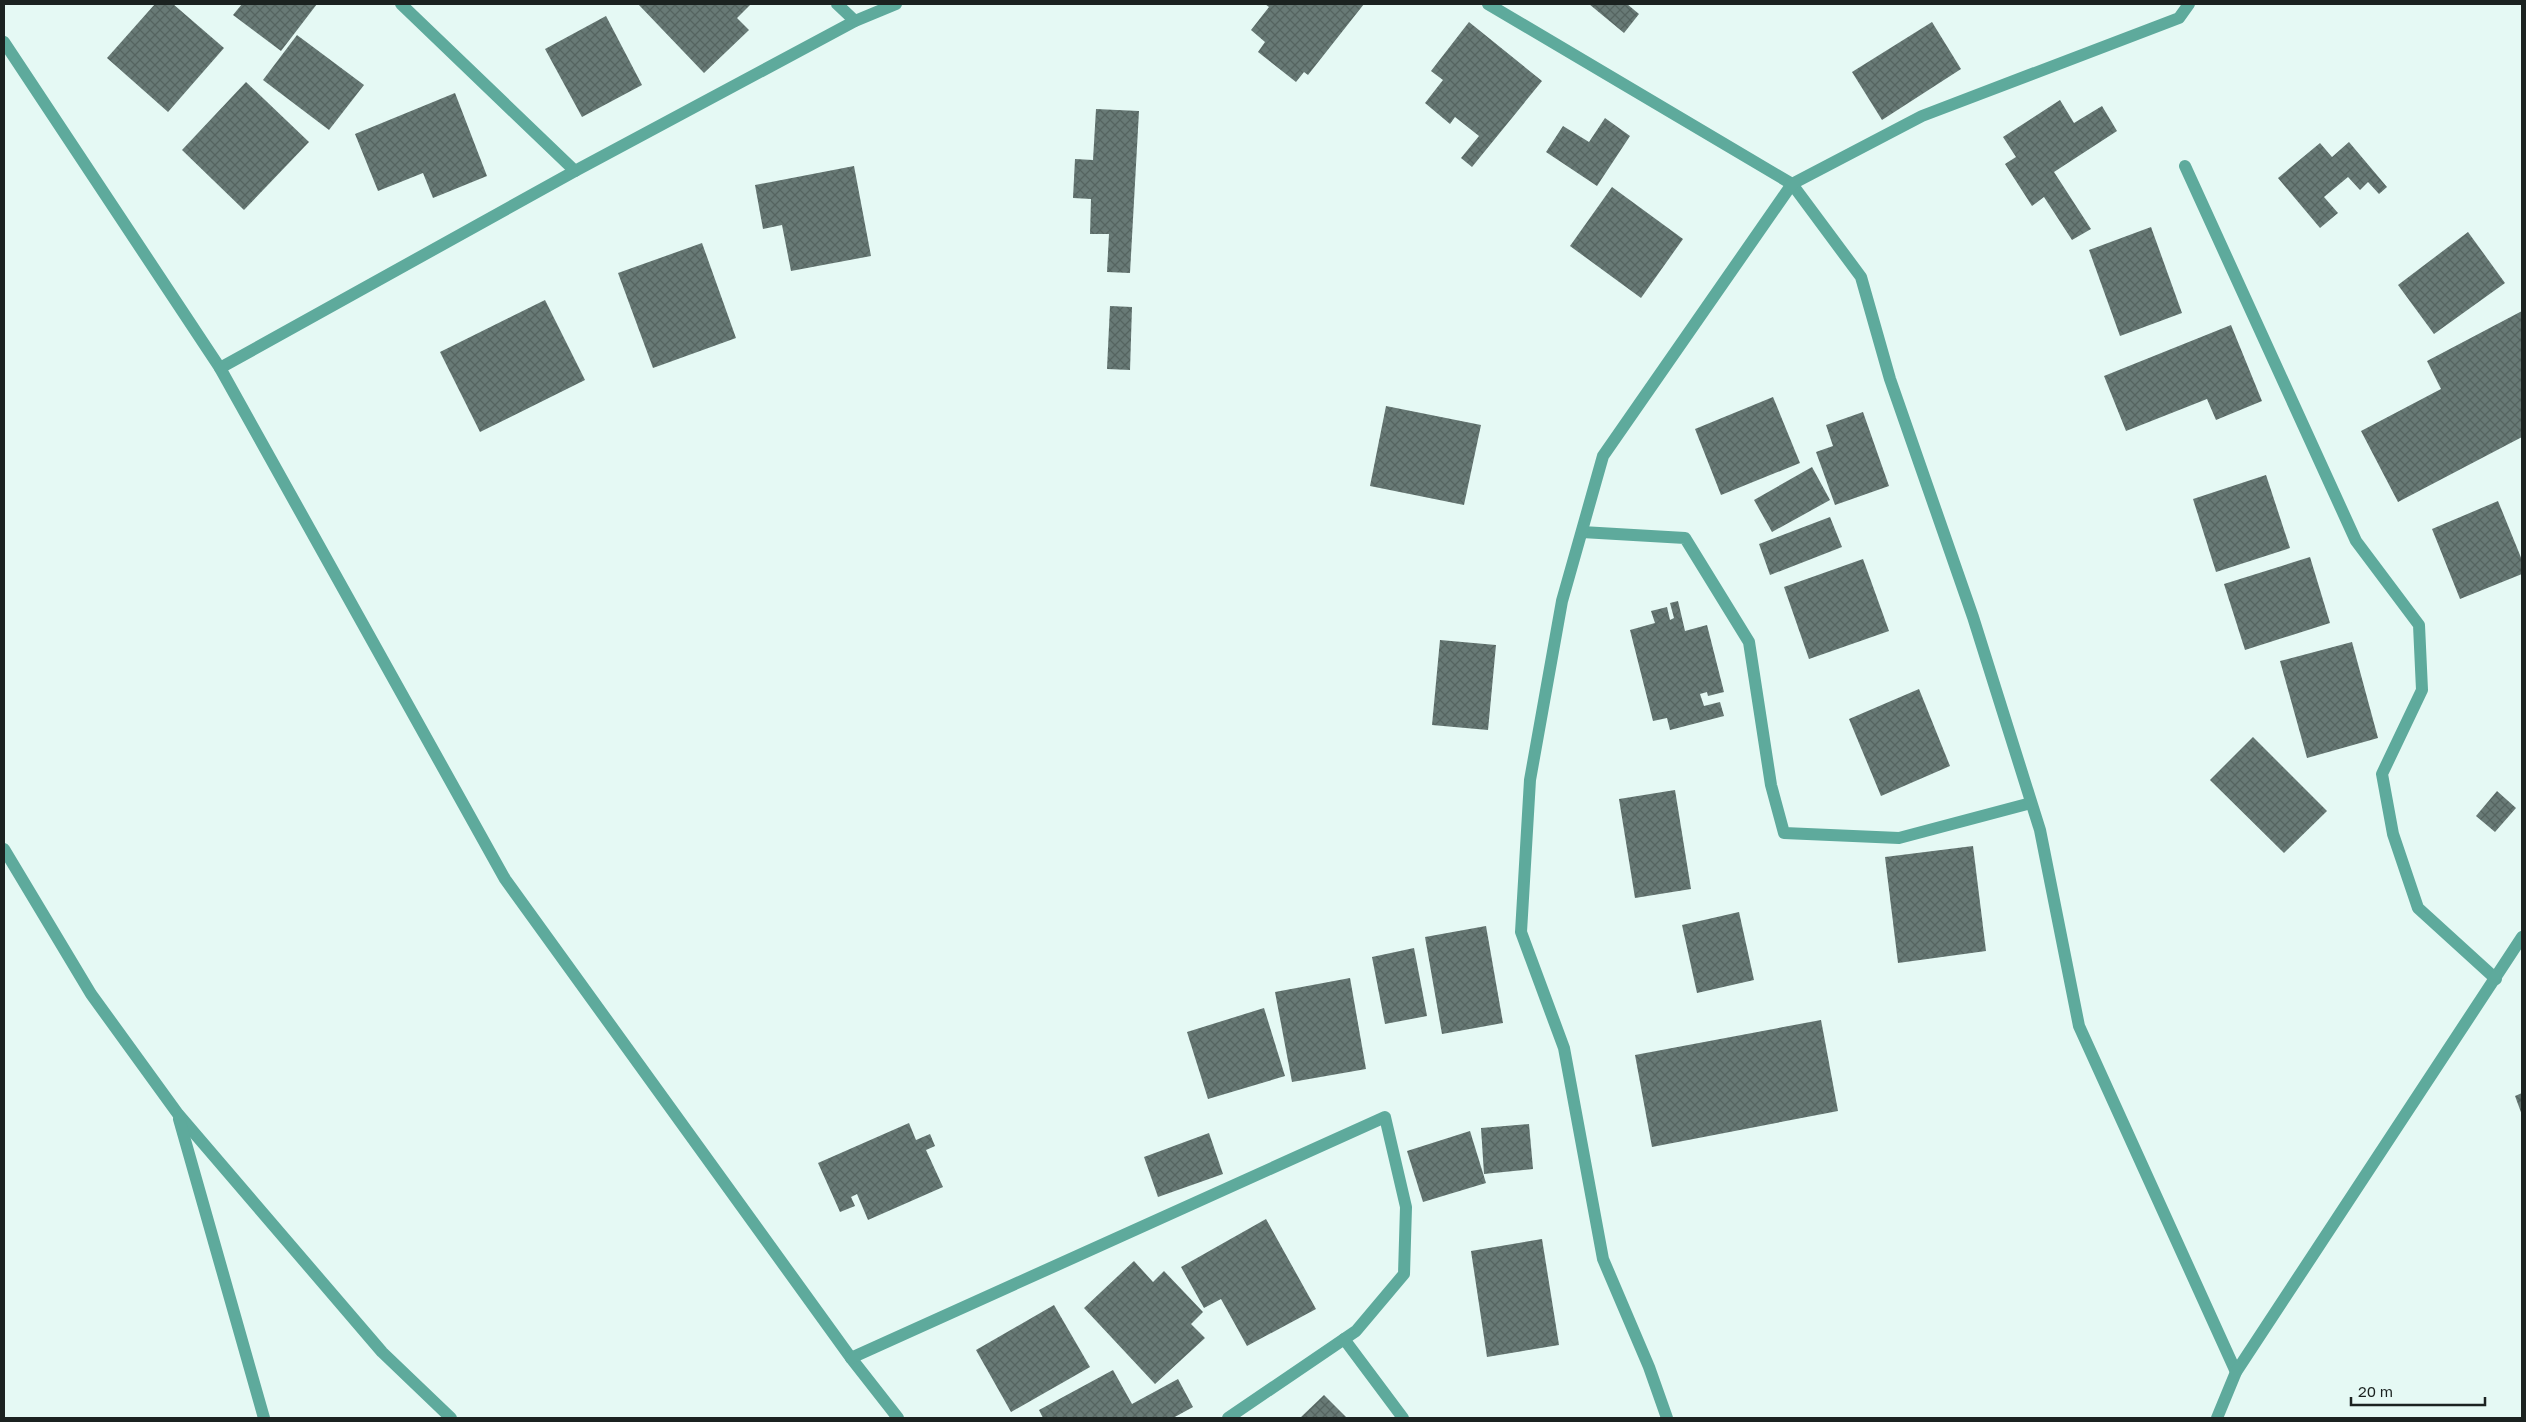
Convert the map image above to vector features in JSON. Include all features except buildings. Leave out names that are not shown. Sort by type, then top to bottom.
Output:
[{"type":"street","points":[[401,4],[574,171]]},
{"type":"street","points":[[837,4],[855,21]]},
{"type":"street","points":[[220,368],[574,171],[855,21],[896,4]]},
{"type":"street","points":[[1488,4],[1792,184],[1861,276],[1890,379],[1973,617],[2040,830],[2079,1026],[2236,1372]]},
{"type":"street","points":[[1667,1418],[1649,1367],[1603,1259],[1564,1048],[1521,932],[1530,780],[1562,601],[1604,456],[1792,184],[1922,116],[2179,18],[2189,4]]},
{"type":"street","points":[[4,42],[220,368],[505,879],[852,1358],[898,1418]]},
{"type":"street","points":[[2185,166],[2356,541],[2419,625],[2422,690],[2382,774],[2393,834],[2418,908],[2496,979]]},
{"type":"street","points":[[1582,532],[1685,538],[1749,642],[1771,785],[1784,833],[1899,838],[2031,803]]},
{"type":"street","points":[[4,849],[91,994],[178,1114],[382,1352],[451,1418]]},
{"type":"street","points":[[2217,1418],[2236,1372],[2418,1092],[2496,979],[2522,937]]},
{"type":"street","points":[[178,1114],[264,1418]]},
{"type":"street","points":[[852,1358],[1385,1117],[1406,1207],[1404,1274],[1356,1331],[1228,1418]]},
{"type":"street","points":[[1344,1339],[1403,1418]]}]
